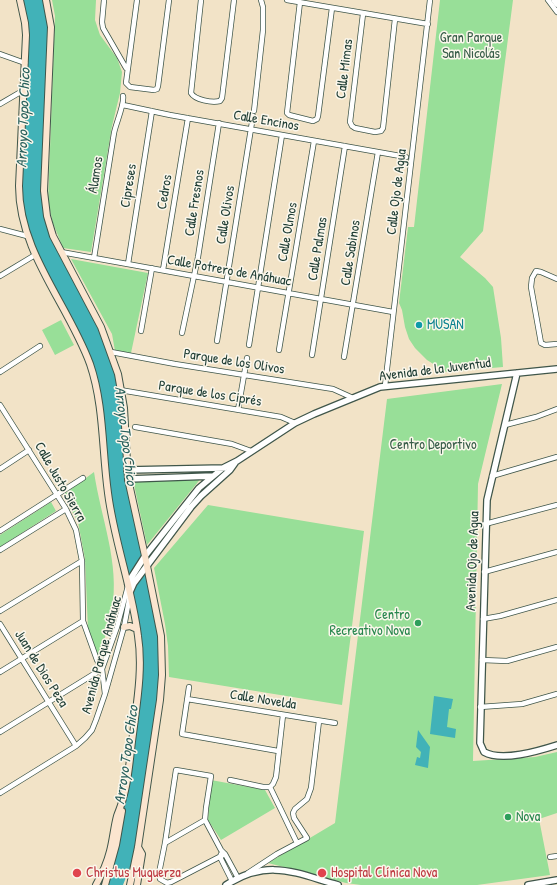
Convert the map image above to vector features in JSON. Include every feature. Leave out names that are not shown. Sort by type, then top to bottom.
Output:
[{"type":"main road","points":[[20,0],[26,35],[19,192],[23,222],[35,255],[76,331],[85,351],[96,385],[102,424],[108,494],[131,581],[130,592],[139,649],[138,693],[124,798],[116,845],[105,885]]},
{"type":"main road","points":[[46,0],[51,33],[44,197],[49,225],[61,252],[101,327],[118,374],[124,408],[128,479],[144,563],[161,636],[162,675],[160,700],[138,846],[130,885]]},
{"type":"main road","points":[[124,627],[130,626],[137,629]]},
{"type":"main road","points":[[96,885],[105,868],[117,816],[124,798]]},
{"type":"main road","points":[[137,885],[142,854],[138,846]]},
{"type":"street","points":[[104,0],[102,22],[103,28],[127,69]]},
{"type":"street","points":[[137,0],[126,81],[130,87],[154,90],[157,89],[169,0]]},
{"type":"street","points":[[201,0],[191,90],[192,95],[196,98],[216,102],[220,101],[222,98],[234,0]]},
{"type":"street","points":[[254,111],[263,30],[261,0]]},
{"type":"street","points":[[287,0],[428,24]]},
{"type":"street","name":"Calle Ojo de Agua","points":[[385,386],[430,0]]},
{"type":"street","points":[[548,0],[557,12]]},
{"type":"street","points":[[554,0],[557,4]]},
{"type":"street","points":[[300,2],[287,113],[289,115],[313,121],[317,119],[332,8]]},
{"type":"street","name":"Calle Mimas","points":[[363,14],[350,122],[352,126],[375,132],[381,131],[383,128],[395,19]]},
{"type":"street","points":[[0,54],[25,63]]},
{"type":"street","points":[[0,104],[24,90]]},
{"type":"street","name":"Álamos","points":[[94,258],[116,122],[123,105],[123,96]]},
{"type":"street","name":"Calle Encinos","points":[[123,105],[406,157]]},
{"type":"street","name":"Cipreses","points":[[128,264],[152,111]]},
{"type":"street","name":"Calle Olivos","points":[[217,341],[253,116]]},
{"type":"street","name":"Cedros","points":[[162,270],[188,118]]},
{"type":"street","name":"Calle Fresnos","points":[[182,333],[194,276],[219,123]]},
{"type":"street","points":[[249,345],[282,135]]},
{"type":"street","name":"Calle Olmos","points":[[279,350],[314,141]]},
{"type":"street","name":"Calle Palmas","points":[[312,355],[345,146]]},
{"type":"street","name":"Calle Sabinos","points":[[344,357],[354,305],[378,152]]},
{"type":"street","points":[[0,229],[27,236]]},
{"type":"street","name":"Calle Potrero de Anáhuac","points":[[61,252],[393,312]]},
{"type":"street","points":[[0,276],[35,255]]},
{"type":"street","points":[[141,330],[152,268]]},
{"type":"street","points":[[557,279],[538,271],[534,272],[531,287],[540,340],[543,344],[557,344]]},
{"type":"street","points":[[0,372],[40,346]]},
{"type":"street","name":"Parque de los Olivos","points":[[111,352],[333,389],[353,398]]},
{"type":"street","points":[[238,410],[247,358]]},
{"type":"street","name":"Avenida de la Juventud","points":[[131,581],[188,500],[199,488],[223,468],[237,461],[295,424],[353,398],[385,386],[557,369]]},
{"type":"street","name":"Avenida Ojo de Agua","points":[[517,373],[487,500],[485,524],[480,743],[484,752],[496,756],[518,754],[557,745]]},
{"type":"street","name":"Parque de los Ciprés","points":[[120,390],[281,417],[295,424]]},
{"type":"street","name":"Calle Justo Sierra","points":[[0,407],[57,494],[76,530],[82,561],[83,621],[97,660],[102,669],[105,694]]},
{"type":"street","points":[[505,425],[536,417],[557,409]]},
{"type":"street","points":[[135,427],[232,444],[251,451]]},
{"type":"street","points":[[0,469],[29,450]]},
{"type":"street","points":[[492,476],[557,457]]},
{"type":"street","name":"Avenida de la Juventud","points":[[144,563],[191,507],[230,470],[237,461]]},
{"type":"street","points":[[127,470],[223,468],[230,470]]},
{"type":"street","points":[[128,479],[213,476]]},
{"type":"street","points":[[0,531],[83,478]]},
{"type":"street","points":[[485,524],[557,505]]},
{"type":"street","points":[[0,550],[66,509]]},
{"type":"street","points":[[484,572],[557,552]]},
{"type":"street","points":[[0,611],[82,561]]},
{"type":"street","name":"Avenida Parque Anáhuac","points":[[102,669],[131,581]]},
{"type":"street","name":"Avenida Parque Anáhuac","points":[[0,794],[76,746],[92,730],[105,694],[124,627],[130,592]]},
{"type":"street","points":[[483,619],[500,616],[557,600]]},
{"type":"street","points":[[0,672],[83,621]]},
{"type":"street","name":"Juan de Dios Peza","points":[[0,624],[76,746]]},
{"type":"street","points":[[482,660],[508,661],[557,647]]},
{"type":"street","points":[[0,732],[102,669]]},
{"type":"street","points":[[188,687],[182,734],[278,751]]},
{"type":"street","points":[[480,707],[522,704],[557,694]]},
{"type":"street","name":"Calle Novelda","points":[[187,699],[335,722]]},
{"type":"street","points":[[270,787],[276,777],[283,715]]},
{"type":"street","points":[[226,885],[306,838],[294,818],[293,813],[295,809],[307,799],[311,788],[319,720]]},
{"type":"street","points":[[223,855],[172,882],[167,883],[160,879],[159,873],[176,770],[211,776],[205,820],[221,850],[223,855],[232,882]]},
{"type":"street","points":[[230,780],[263,787],[270,787]]},
{"type":"street","points":[[270,787],[297,843]]},
{"type":"street","points":[[165,843],[205,820]]},
{"type":"street","points":[[223,855],[238,878]]},
{"type":"street","points":[[550,857],[557,856]]},
{"type":"street","points":[[247,874],[276,869],[301,874],[338,885]]},
{"type":"street","points":[[528,885],[557,880]]},
{"type":"green space","points":[[52,0],[96,0],[95,20],[100,35],[117,58],[122,72],[120,93],[112,126],[91,252],[63,248],[53,223],[48,202],[55,16]]},
{"type":"green space","name":"Gran Parque San Nicolás","points":[[440,0],[513,0],[483,231],[460,257],[485,278],[493,287],[501,338],[503,367],[446,372],[427,360],[415,348],[409,339],[399,303],[408,227],[414,227]]},
{"type":"green space","points":[[71,259],[148,273],[131,353],[115,351],[112,334]]},
{"type":"green space","points":[[61,320],[74,345],[55,355],[42,330]]},
{"type":"green space","name":"Centro Recreativo Nova","points":[[502,384],[478,484],[473,761],[535,757],[557,752],[557,813],[539,819],[550,875],[477,885],[361,885],[346,883],[268,863],[335,823],[387,399]]},
{"type":"green space","points":[[94,472],[109,541],[114,575],[114,592],[111,616],[98,657],[88,630],[85,559],[78,522],[63,495]]},
{"type":"green space","points":[[202,477],[147,545],[133,480]]},
{"type":"green space","points":[[51,502],[56,511],[0,547],[0,535]]},
{"type":"green space","points":[[208,505],[364,531],[342,705],[169,677],[168,646],[165,624],[154,568]]},
{"type":"green space","points":[[211,780],[265,790],[275,808],[221,840],[208,820]]},
{"type":"water","name":"Arroyo Topo Chico","points":[[20,0],[46,0],[48,9],[45,185],[49,225],[92,310],[118,374],[127,470],[156,610],[162,675],[138,847],[123,885],[101,885],[110,873],[134,723],[139,649],[120,554],[91,368],[47,277],[21,208],[26,35]]},
{"type":"water","points":[[434,696],[453,699],[451,709],[449,709],[447,727],[456,729],[455,738],[430,734]]},
{"type":"water","points":[[418,730],[430,747],[428,768],[415,765],[417,757],[420,758],[421,752],[416,747]]},
{"type":"place","name":"MUSAN","points":[[419,325]]},
{"type":"place","name":"Centro Recreativo Nova","points":[[418,623]]},
{"type":"place","name":"Nova","points":[[508,817]]},
{"type":"place","name":"Christus Muguerza","points":[[77,873]]},
{"type":"place","name":"Hospital Clínica Nova","points":[[322,873]]},
{"type":"park label","name":"Centro Deportivo","points":[[433,445]]}]
